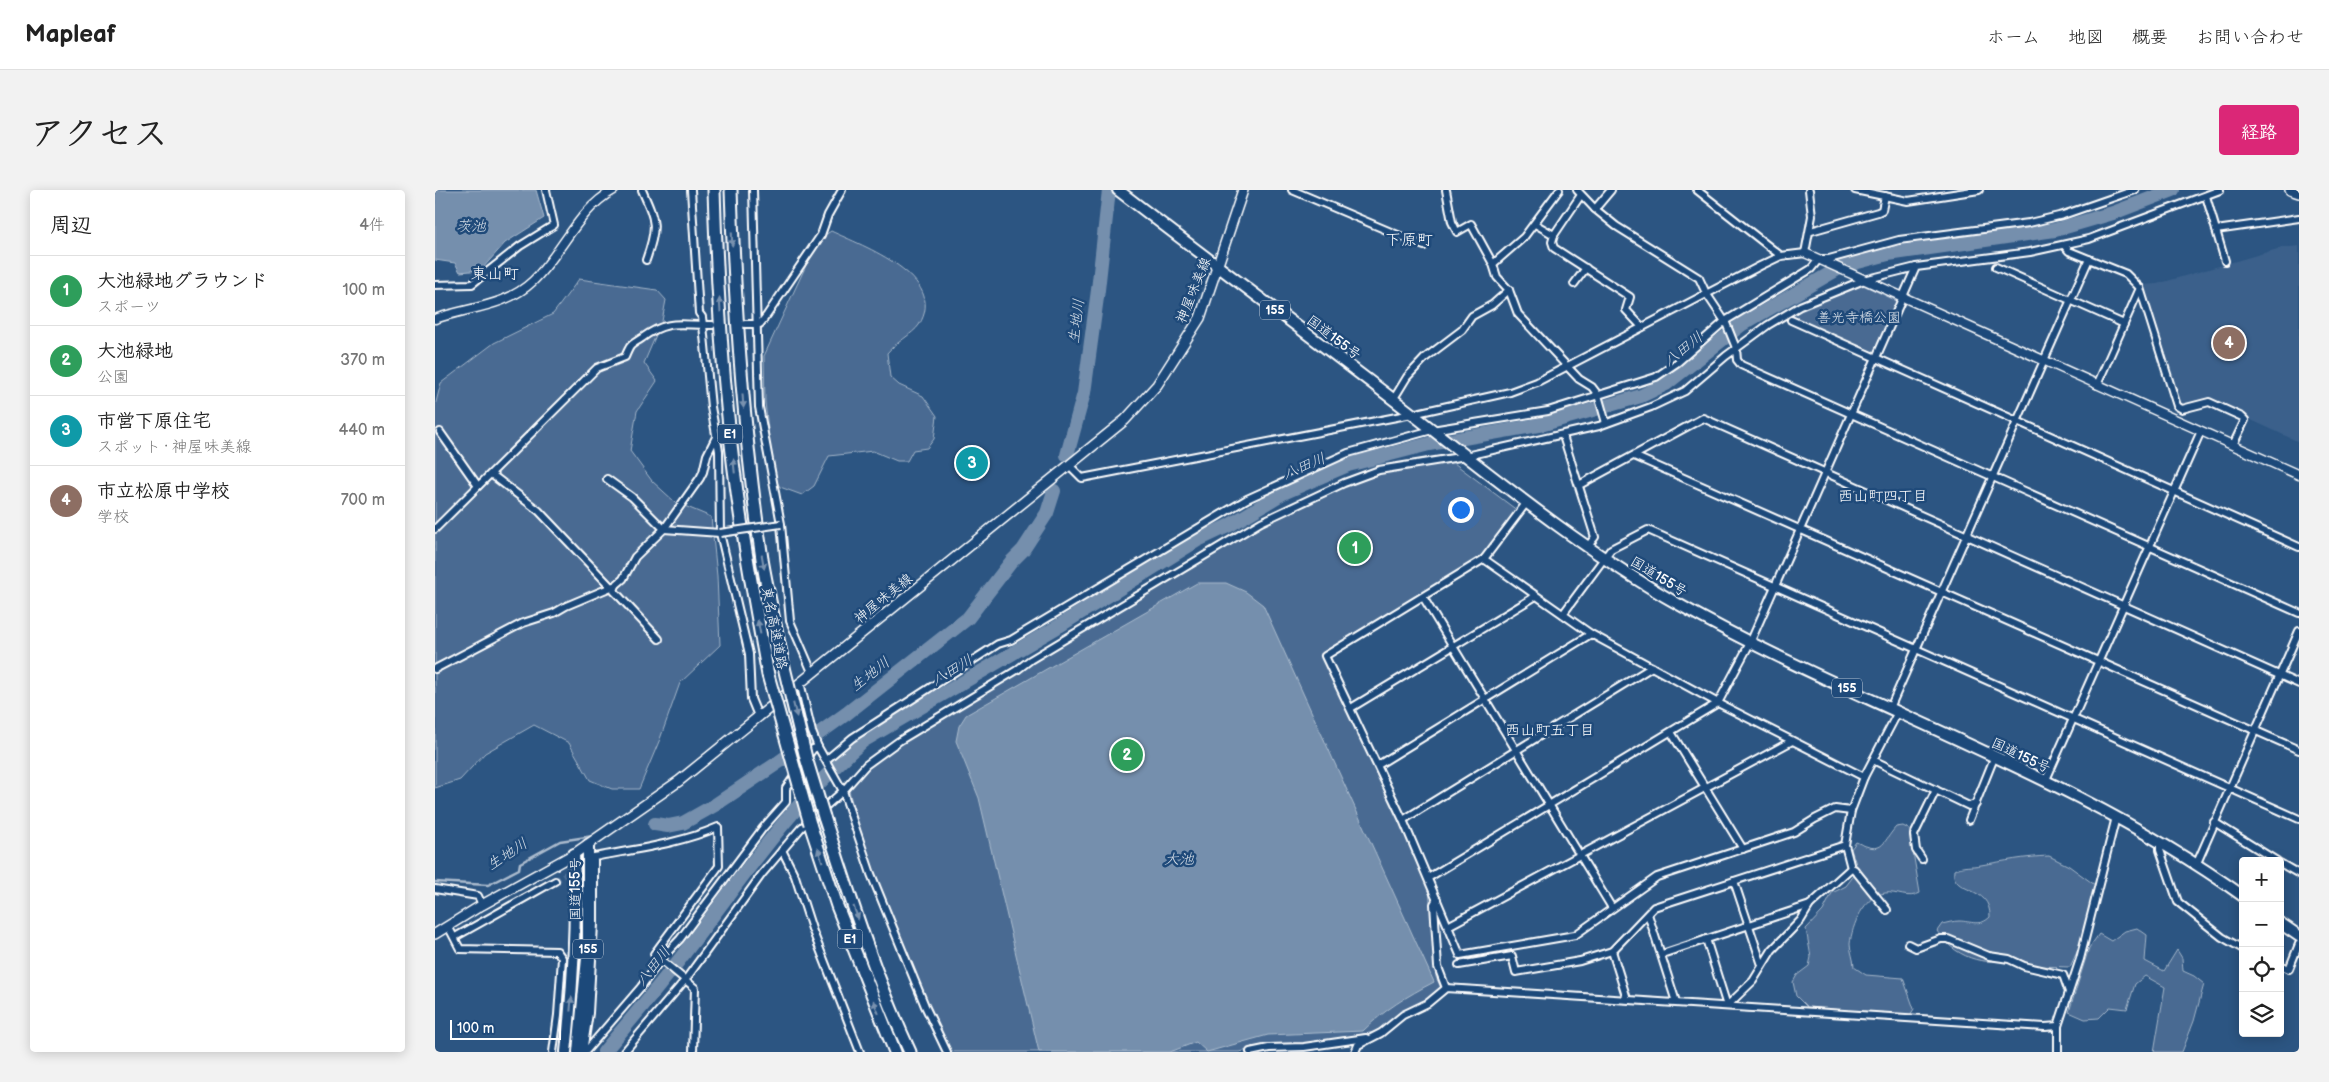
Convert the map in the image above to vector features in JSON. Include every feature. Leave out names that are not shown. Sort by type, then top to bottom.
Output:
[{"type":"highway","name":"東名高速道路","points":[[714,190],[716,255],[736,490],[747,564],[769,675],[810,824],[844,924],[895,1052]]},
{"type":"highway","name":"東名高速道路","points":[[731,190],[744,415],[752,488],[763,561],[783,663],[806,758],[851,901],[910,1052]]},
{"type":"highway","name":"国道155号","points":[[1117,190],[1466,456],[1603,557],[1675,602],[1750,643],[2117,817],[2197,863],[2239,893]]},
{"type":"highway","name":"国道155号","points":[[584,1052],[588,948],[588,845]]},
{"type":"highway","name":"国道155号","points":[[565,1052],[575,946],[574,854]]},
{"type":"highway","points":[[2284,924],[2298,932]]},
{"type":"highway","points":[[884,989],[916,1052]]},
{"type":"main road","name":"神屋味美線","points":[[435,934],[482,904],[574,854],[679,781],[1125,420],[1157,385],[1200,318],[1243,190]]},
{"type":"main road","points":[[2290,190],[2299,193]]},
{"type":"street","points":[[435,285],[472,284],[520,246],[554,225],[546,190]]},
{"type":"street","points":[[435,319],[486,307],[522,289],[533,281],[591,208],[603,196],[614,190]]},
{"type":"street","points":[[642,190],[655,220],[654,236],[646,260]]},
{"type":"street","points":[[691,190],[699,313],[703,325],[711,407],[719,452],[720,532],[748,646],[751,699],[758,716]]},
{"type":"street","points":[[753,190],[759,407],[781,524],[790,621],[812,672]]},
{"type":"street","points":[[745,324],[759,324],[767,315],[821,235],[828,215],[842,190]]},
{"type":"street","points":[[1292,190],[1424,246]]},
{"type":"street","points":[[1446,190],[1452,222],[1457,232],[1471,224],[1493,264],[1497,277],[1509,290],[1518,314],[1579,379],[1592,387],[1598,397],[1606,423]]},
{"type":"street","points":[[1493,264],[1535,224],[1559,190]]},
{"type":"street","points":[[1595,209],[1611,190]]},
{"type":"street","points":[[1697,190],[1781,256]]},
{"type":"street","points":[[1805,253],[1811,231],[1812,216],[1809,190]]},
{"type":"street","points":[[1855,190],[1908,201],[1979,190]]},
{"type":"street","points":[[1819,259],[1829,259],[1899,240],[2029,223],[2055,217],[2135,190]]},
{"type":"street","points":[[624,1052],[781,850],[801,828],[843,791],[866,765],[899,741],[1017,670],[1030,660],[1261,522],[1344,483],[1379,470],[1466,456],[1563,436],[1651,407],[1685,391],[1736,347],[1800,306],[1864,280],[1916,268],[2064,245],[2089,239],[2220,190]]},
{"type":"street","points":[[1642,327],[1626,310],[1630,296],[1554,248],[1552,242],[1554,235],[1579,192],[1595,209],[1617,226],[1699,278],[1706,293],[1726,322],[1736,347],[1737,360],[1741,365],[2299,613]]},
{"type":"street","points":[[1811,231],[1878,212],[1882,210],[1885,196]]},
{"type":"street","points":[[2206,196],[2225,261]]},
{"type":"street","points":[[2216,230],[2299,218]]},
{"type":"street","points":[[1535,224],[1554,235]]},
{"type":"street","points":[[2064,245],[2069,251],[2126,274],[2140,288],[2177,406],[2182,409],[2209,402],[2242,417],[2245,420],[2233,445]]},
{"type":"street","points":[[1070,466],[1082,478],[1412,414],[1510,392],[1537,382],[1567,367],[1706,293],[1781,256],[1805,253],[2299,474]]},
{"type":"street","points":[[826,760],[852,738],[998,644],[1011,640],[1247,499],[1349,453],[1432,430],[1548,411],[1634,386],[1656,377],[1678,362],[1726,322],[1811,269],[1819,259]]},
{"type":"street","points":[[1887,910],[1854,869],[1851,868],[1845,844],[1851,811],[1941,592],[2089,259]]},
{"type":"street","points":[[1996,267],[2124,324]]},
{"type":"street","points":[[1574,284],[1587,268]]},
{"type":"street","points":[[1428,878],[1718,703],[1750,643],[1916,268]]},
{"type":"street","points":[[2097,385],[2140,288]]},
{"type":"street","points":[[1393,400],[1407,377],[1425,358],[1462,330],[1472,316],[1492,305],[1509,290]]},
{"type":"street","points":[[1791,320],[2299,547]]},
{"type":"street","points":[[435,529],[597,368],[625,357],[631,343],[661,326],[684,324],[712,325]]},
{"type":"street","points":[[1579,485],[1703,418],[2299,684]]},
{"type":"street","points":[[2045,782],[2201,431]]},
{"type":"street","points":[[441,432],[478,486]]},
{"type":"street","points":[[435,669],[523,623],[554,613],[613,586],[623,579],[635,557],[664,529],[703,472],[707,455],[717,435]]},
{"type":"street","points":[[1563,436],[1595,536],[1587,546]]},
{"type":"street","points":[[1634,456],[2299,750]]},
{"type":"street","points":[[491,474],[539,511],[613,586],[619,596],[659,639]]},
{"type":"street","points":[[607,479],[632,497],[664,529],[720,532],[781,524]]},
{"type":"street","points":[[1527,502],[1484,559],[1325,656],[1378,765],[1461,955],[1575,936],[1657,877],[1795,832],[1835,809],[1851,811]]},
{"type":"street","points":[[1563,614],[1603,557],[1611,550],[1648,530],[2299,819]]},
{"type":"street","points":[[1484,559],[1591,634],[1718,703],[1864,777]]},
{"type":"street","points":[[1351,708],[1536,596]]},
{"type":"street","points":[[1423,597],[1612,908]]},
{"type":"street","points":[[2197,863],[2299,631]]},
{"type":"street","points":[[1378,765],[1591,634]]},
{"type":"street","points":[[1403,820],[1652,667]]},
{"type":"street","points":[[800,682],[812,732],[818,747],[843,791],[871,874],[925,1006],[947,1052]]},
{"type":"street","points":[[1671,732],[1743,849]]},
{"type":"street","points":[[1448,926],[1792,741]]},
{"type":"street","points":[[584,1052],[680,939],[763,828],[787,802],[786,788],[813,749],[818,747]]},
{"type":"street","points":[[1969,820],[1994,758]]},
{"type":"street","points":[[1873,760],[1969,806],[1975,804]]},
{"type":"street","points":[[1922,859],[1916,850],[1914,835],[1936,790]]},
{"type":"street","points":[[2059,1052],[2059,1026],[2117,817]]},
{"type":"street","points":[[2214,822],[2271,857]]},
{"type":"street","points":[[584,1052],[589,1013],[594,924],[594,857],[675,842],[699,836],[718,827],[719,866],[654,954],[695,988],[693,1052]]},
{"type":"street","points":[[2160,841],[2160,850],[2178,902],[2222,937],[2240,947]]},
{"type":"street","points":[[1459,965],[1512,956],[1516,972],[1580,961],[1612,951],[1655,907],[1845,844]]},
{"type":"street","points":[[781,850],[795,876],[812,930],[860,1052]]},
{"type":"street","points":[[2284,865],[2299,874]]},
{"type":"street","points":[[1727,1006],[1753,980],[1771,950],[1801,920],[1810,905],[1836,879],[1845,875],[1851,868]]},
{"type":"street","points":[[455,937],[555,881]]},
{"type":"street","points":[[1734,881],[1761,965]]},
{"type":"street","points":[[435,889],[478,896],[482,904]]},
{"type":"street","points":[[1437,899],[1435,904],[1438,967],[1446,988]]},
{"type":"street","points":[[1662,954],[1810,905]]},
{"type":"street","points":[[1648,914],[1676,1002]]},
{"type":"street","points":[[448,926],[460,949],[557,952],[561,958],[558,1015],[553,1052]]},
{"type":"street","points":[[1706,939],[1727,1006]]},
{"type":"street","points":[[1908,944],[1916,948],[1941,939],[1955,941],[1989,956],[2009,958],[2024,966],[2063,975],[2069,992]]},
{"type":"street","points":[[2284,967],[2289,969],[2299,944]]},
{"type":"street","points":[[1612,951],[1627,999]]},
{"type":"street","points":[[1355,1052],[1358,1045],[1368,1038],[1381,1033],[1403,1015],[1428,1003],[1446,988],[1968,1023],[2059,1026]]},
{"type":"street","points":[[1250,1052],[1269,1048],[1304,1047],[1368,1038]]},
{"type":"shaded area","points":[[2299,246],[2299,442],[2208,400],[2180,408],[2142,285],[2157,284],[2281,248]]},
{"type":"green space","points":[[831,231],[862,245],[898,266],[913,278],[922,292],[925,308],[919,325],[887,353],[890,377],[899,385],[923,396],[937,416],[934,439],[927,448],[913,450],[907,461],[897,461],[873,451],[829,456],[814,486],[802,495],[780,487],[773,475],[765,402],[764,356],[809,259],[822,237]]},
{"type":"green space","points":[[579,279],[657,290],[666,300],[662,321],[644,363],[657,381],[637,411],[630,451],[652,481],[675,502],[711,517],[717,576],[720,645],[680,683],[660,739],[639,789],[612,789],[590,780],[569,743],[534,725],[485,753],[460,780],[435,788],[435,406],[441,383],[494,343],[553,314]]},
{"type":"green space","name":"善光寺橋公園","points":[[1863,285],[1895,300],[1897,303],[1873,356],[1787,317],[1814,302]]},
{"type":"green space","name":"大池","points":[[1450,460],[1518,511],[1490,548],[1476,560],[1322,655],[1398,816],[1429,889],[1436,977],[1441,988],[1426,1000],[1401,1012],[1380,1031],[1303,1045],[1269,1046],[1239,1052],[951,1052],[921,988],[880,889],[857,821],[848,787],[868,766],[900,743],[1260,526],[1345,485],[1381,472]]},
{"type":"green space","points":[[1903,826],[1909,829],[1920,893],[1907,896],[1885,893],[1871,900],[1865,905],[1856,920],[1850,944],[1854,967],[1866,975],[1903,978],[1914,1009],[1910,1015],[1897,1015],[1807,1007],[1796,996],[1793,982],[1797,975],[1809,966],[1811,957],[1806,929],[1823,911],[1832,893],[1846,886],[1858,870],[1851,849],[1856,842],[1872,848],[1881,846],[1896,827]]},
{"type":"green space","points":[[2049,856],[2069,866],[2095,885],[2084,937],[2070,967],[2036,966],[2012,956],[2002,960],[1981,961],[1960,953],[1943,940],[1937,931],[1942,924],[1959,921],[1979,923],[1990,917],[1989,907],[1984,899],[1958,883],[1954,878],[1954,870],[2023,858]]},
{"type":"green space","points":[[2137,928],[2147,935],[2145,961],[2164,971],[2177,950],[2182,958],[2183,971],[2194,976],[2204,984],[2194,1021],[2182,1052],[2154,1052],[2165,987],[2145,976],[2135,984],[2127,1009],[2110,1007],[2099,1018],[2085,1019],[2069,1012],[2089,948],[2099,934],[2111,941],[2125,931]]},
{"type":"water","name":"茨池","points":[[435,190],[536,190],[544,218],[505,243],[481,270],[460,272],[455,263],[435,260]]},
{"type":"water","name":"大池","points":[[1197,583],[1226,583],[1246,592],[1263,605],[1434,982],[1396,1004],[1363,1031],[1268,1035],[1207,1052],[1196,1042],[1170,1052],[1039,1052],[979,798],[956,741],[959,726],[966,715]]},
{"type":"waterway","name":"生地川","points":[[1067,455],[1084,393],[1109,190]]},
{"type":"waterway","name":"八田川","points":[[604,1052],[667,975],[787,819],[836,766],[863,741],[1059,626],[1196,541],[1230,525],[1283,493],[1348,465],[1429,444],[1544,424],[1641,396],[1666,384],[1741,325],[1843,266],[1888,254],[2055,230],[2113,213],[2173,190]]},
{"type":"waterway","name":"生地川","points":[[655,824],[668,826],[683,823],[715,805],[846,714],[968,618],[1011,562],[1023,550],[1047,513],[1054,491]]},
{"type":"waterway","name":"生地川","points":[[435,882],[488,885],[519,869],[520,863],[560,841],[593,836]]},
{"type":"tunnel","points":[[555,881],[589,860]]},
{"type":"place","name":"市立松原中学校","points":[[2229,343]]},
{"type":"place","name":"市営下原住宅","points":[[972,463]]},
{"type":"place","name":"大池緑地グラウンド","points":[[1355,548]]},
{"type":"place","name":"大池緑地","points":[[1127,755]]},
{"type":"district","name":"下原町","points":[[1409,239]]},
{"type":"district","name":"東山町","points":[[495,273]]},
{"type":"district","name":"西山町四丁目","points":[[1883,496]]},
{"type":"district","name":"西山町五丁目","points":[[1550,730]]}]
